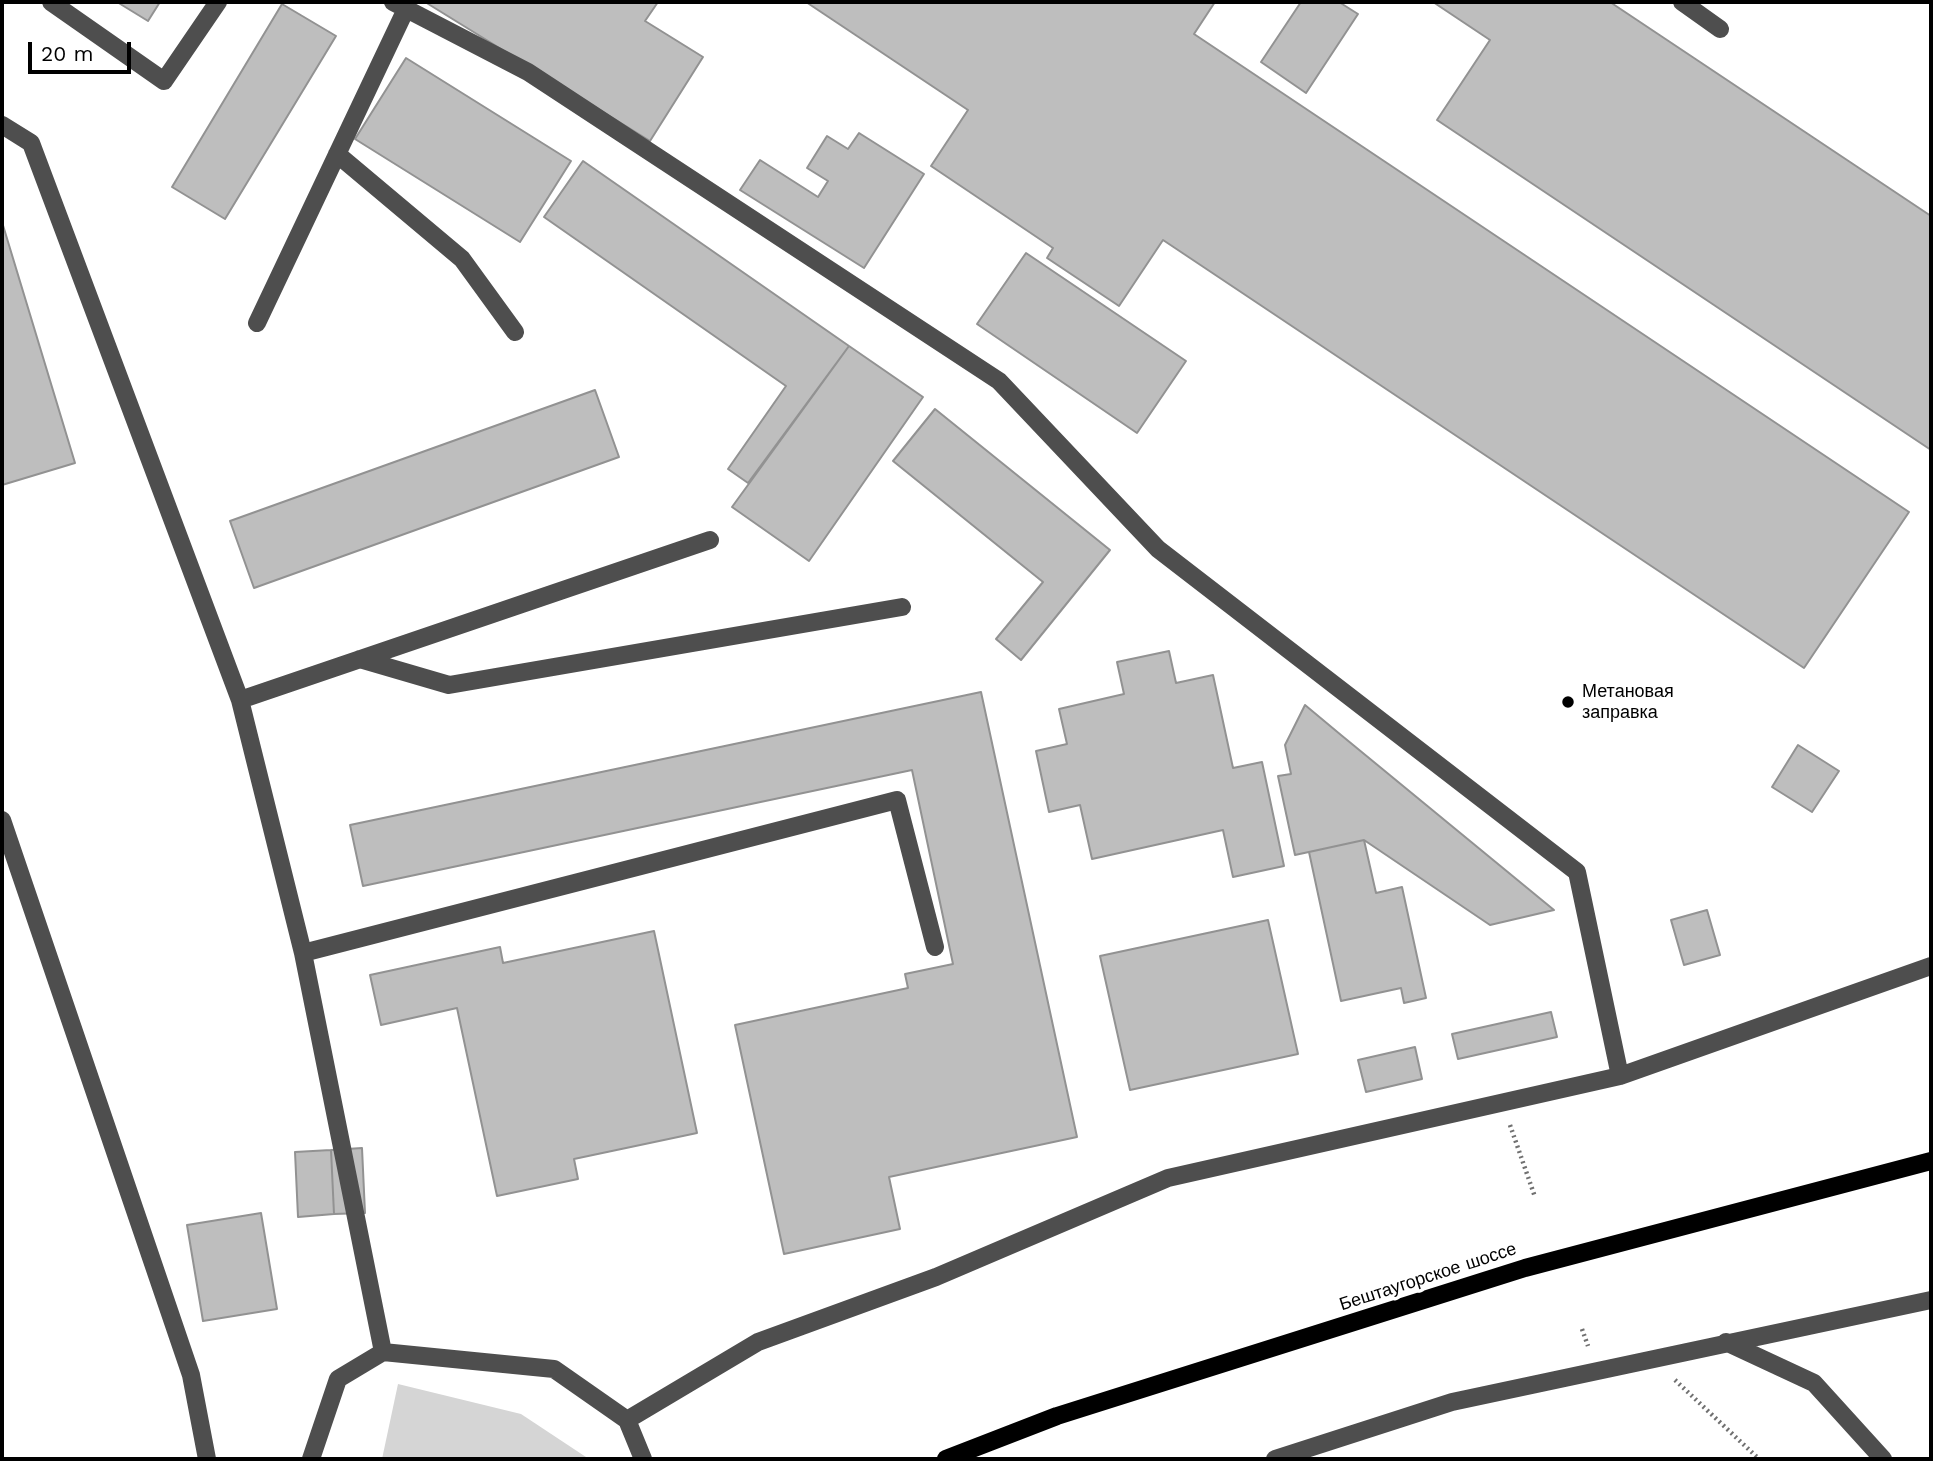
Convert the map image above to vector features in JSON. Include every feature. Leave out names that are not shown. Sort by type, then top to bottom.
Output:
[{"type":"main road","name":"Бештаугорское шоссе","points":[[946,1459],[1057,1416],[1525,1268],[1931,1161]]},
{"type":"lane","points":[[51,2],[164,80],[218,2]]},
{"type":"lane","points":[[1682,2],[1720,29]]},
{"type":"lane","points":[[257,323],[337,154],[399,6],[528,72],[999,381],[1158,549],[1577,872],[1620,1076]]},
{"type":"lane","points":[[2,125],[31,143],[240,699],[303,953],[383,1352]]},
{"type":"lane","points":[[337,154],[462,259],[515,332]]},
{"type":"lane","points":[[240,699],[710,540]]},
{"type":"lane","points":[[360,659],[449,685],[902,607]]},
{"type":"lane","points":[[303,953],[897,800],[935,947]]},
{"type":"lane","points":[[2,820],[191,1375],[207,1459]]},
{"type":"lane","points":[[627,1420],[758,1342],[936,1277],[1168,1178],[1620,1076],[1931,966]]},
{"type":"lane","points":[[1275,1459],[1452,1402],[1931,1300]]},
{"type":"lane","points":[[1726,1342],[1814,1383],[1883,1459]]},
{"type":"lane","points":[[312,1459],[338,1379],[383,1352],[554,1369],[627,1420],[643,1459]]},
{"type":"path","points":[[1502,1103],[1535,1197]]},
{"type":"path","points":[[1651,1358],[1759,1459]]},
{"type":"shaded area","points":[[398,1384],[521,1414],[589,1459],[382,1459]]},
{"type":"building","points":[[117,2],[160,2],[148,21]]},
{"type":"building","points":[[425,2],[658,2],[645,21],[703,57],[650,141]]},
{"type":"building","points":[[806,2],[1215,2],[1194,34],[1909,512],[1804,668],[1163,240],[1119,306],[1047,258],[1053,248],[931,166],[968,110]]},
{"type":"building","points":[[1301,2],[1339,2],[1358,14],[1306,93],[1261,62]]},
{"type":"building","points":[[1433,2],[1610,2],[1931,216],[1931,450],[1437,120],[1490,40]]},
{"type":"building","points":[[282,4],[336,36],[225,219],[172,187]]},
{"type":"building","points":[[406,58],[571,161],[520,242],[355,139]]},
{"type":"building","points":[[859,133],[924,174],[864,268],[740,190],[760,160],[818,197],[828,181],[807,168],[827,136],[848,149]]},
{"type":"building","points":[[583,161],[849,346],[748,483],[728,469],[786,386],[544,217]]},
{"type":"building","points":[[2,222],[75,463],[2,485]]},
{"type":"building","points":[[1026,253],[1186,361],[1137,433],[977,324]]},
{"type":"building","points":[[849,346],[923,397],[809,561],[732,507]]},
{"type":"building","points":[[595,390],[619,457],[254,588],[230,521]]},
{"type":"building","points":[[935,409],[1110,550],[1021,660],[996,639],[1043,582],[893,461]]},
{"type":"building","points":[[1169,651],[1176,683],[1213,675],[1233,768],[1262,762],[1284,866],[1233,877],[1223,830],[1092,859],[1080,805],[1049,812],[1036,751],[1067,744],[1059,709],[1124,694],[1117,662]]},
{"type":"building","points":[[981,692],[1077,1137],[889,1177],[900,1229],[784,1254],[735,1025],[908,988],[905,974],[953,964],[912,770],[363,886],[350,825]]},
{"type":"building","points":[[1305,705],[1554,910],[1490,925],[1364,840],[1295,855],[1278,776],[1291,774],[1285,745]]},
{"type":"building","points":[[1798,745],[1839,771],[1812,812],[1772,787]]},
{"type":"building","points":[[1364,840],[1376,893],[1402,887],[1426,998],[1404,1003],[1401,988],[1341,1001],[1309,852]]},
{"type":"building","points":[[1707,910],[1720,955],[1684,965],[1671,920]]},
{"type":"building","points":[[1268,920],[1298,1054],[1130,1090],[1100,956]]},
{"type":"building","points":[[654,931],[697,1133],[574,1159],[578,1179],[497,1196],[457,1008],[381,1025],[370,975],[500,947],[503,963]]},
{"type":"building","points":[[1551,1012],[1557,1037],[1458,1059],[1452,1034]]},
{"type":"building","points":[[1415,1047],[1422,1079],[1366,1092],[1358,1060]]},
{"type":"building","points":[[362,1148],[365,1213],[334,1214],[331,1150]]},
{"type":"building","points":[[331,1150],[334,1214],[298,1217],[295,1152]]},
{"type":"building","points":[[261,1213],[277,1309],[203,1321],[187,1225]]},
{"type":"place","name":"Метановая заправка","points":[[1568,702]]}]
